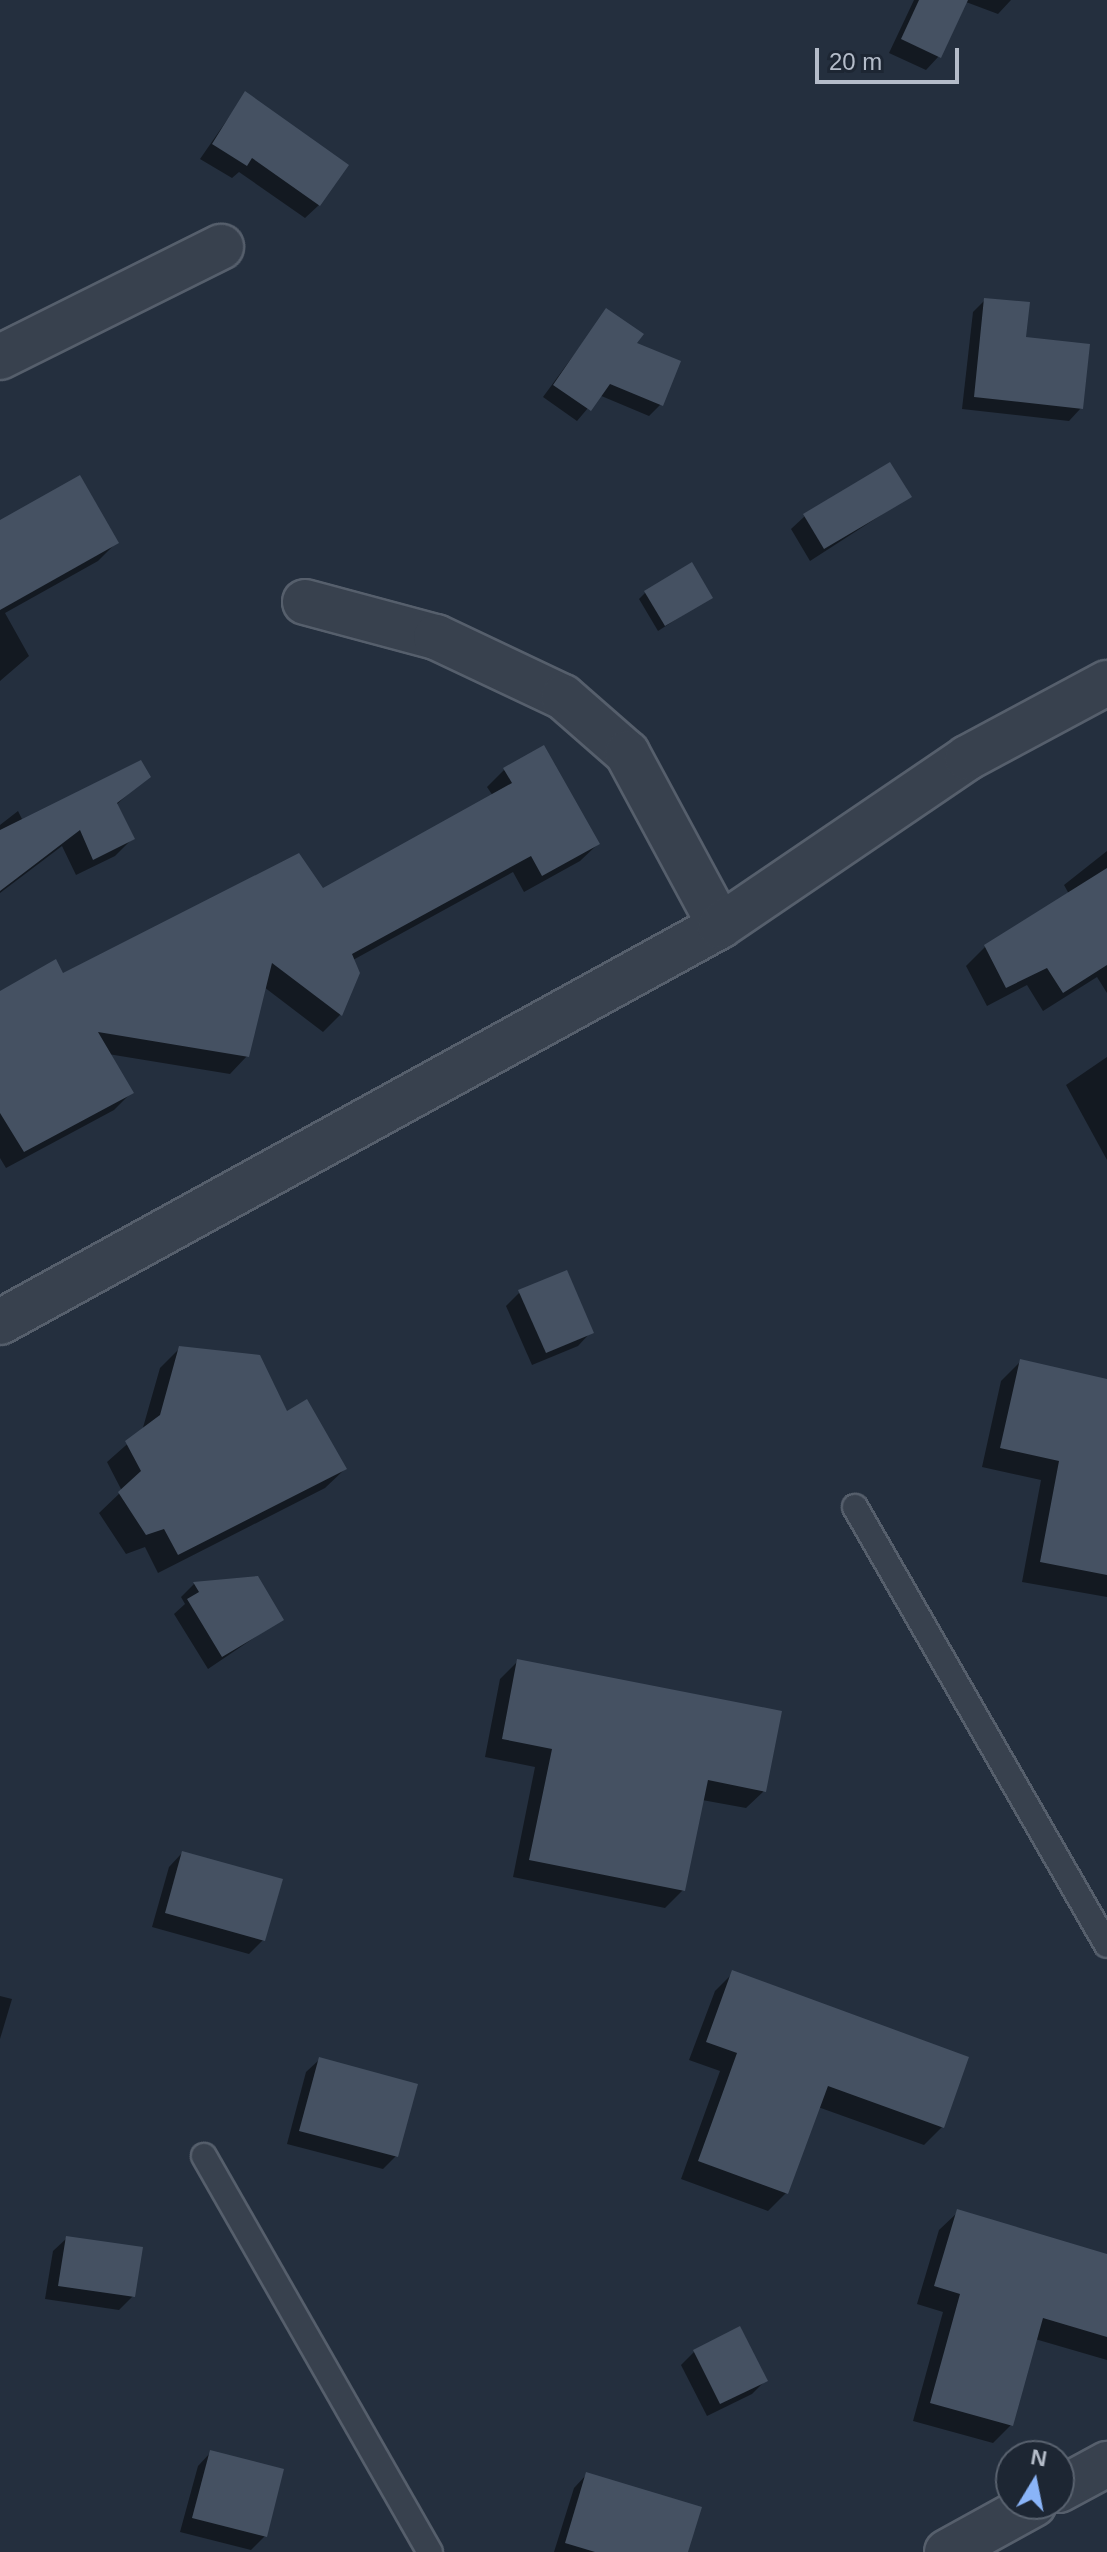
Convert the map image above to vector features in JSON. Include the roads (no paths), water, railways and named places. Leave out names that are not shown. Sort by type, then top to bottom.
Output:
[{"type":"street","points":[[0,357],[221,247]]},
{"type":"street","points":[[305,602],[436,637],[563,697],[627,753],[720,926]]},
{"type":"street","points":[[0,1322],[720,926],[967,758],[1107,683]]},
{"type":"street","points":[[1075,2481],[1107,2464]]},
{"type":"street","points":[[947,2552],[1005,2520]]},
{"type":"lane","points":[[855,1507],[1107,1945]]},
{"type":"lane","points":[[204,2156],[430,2552]]}]
